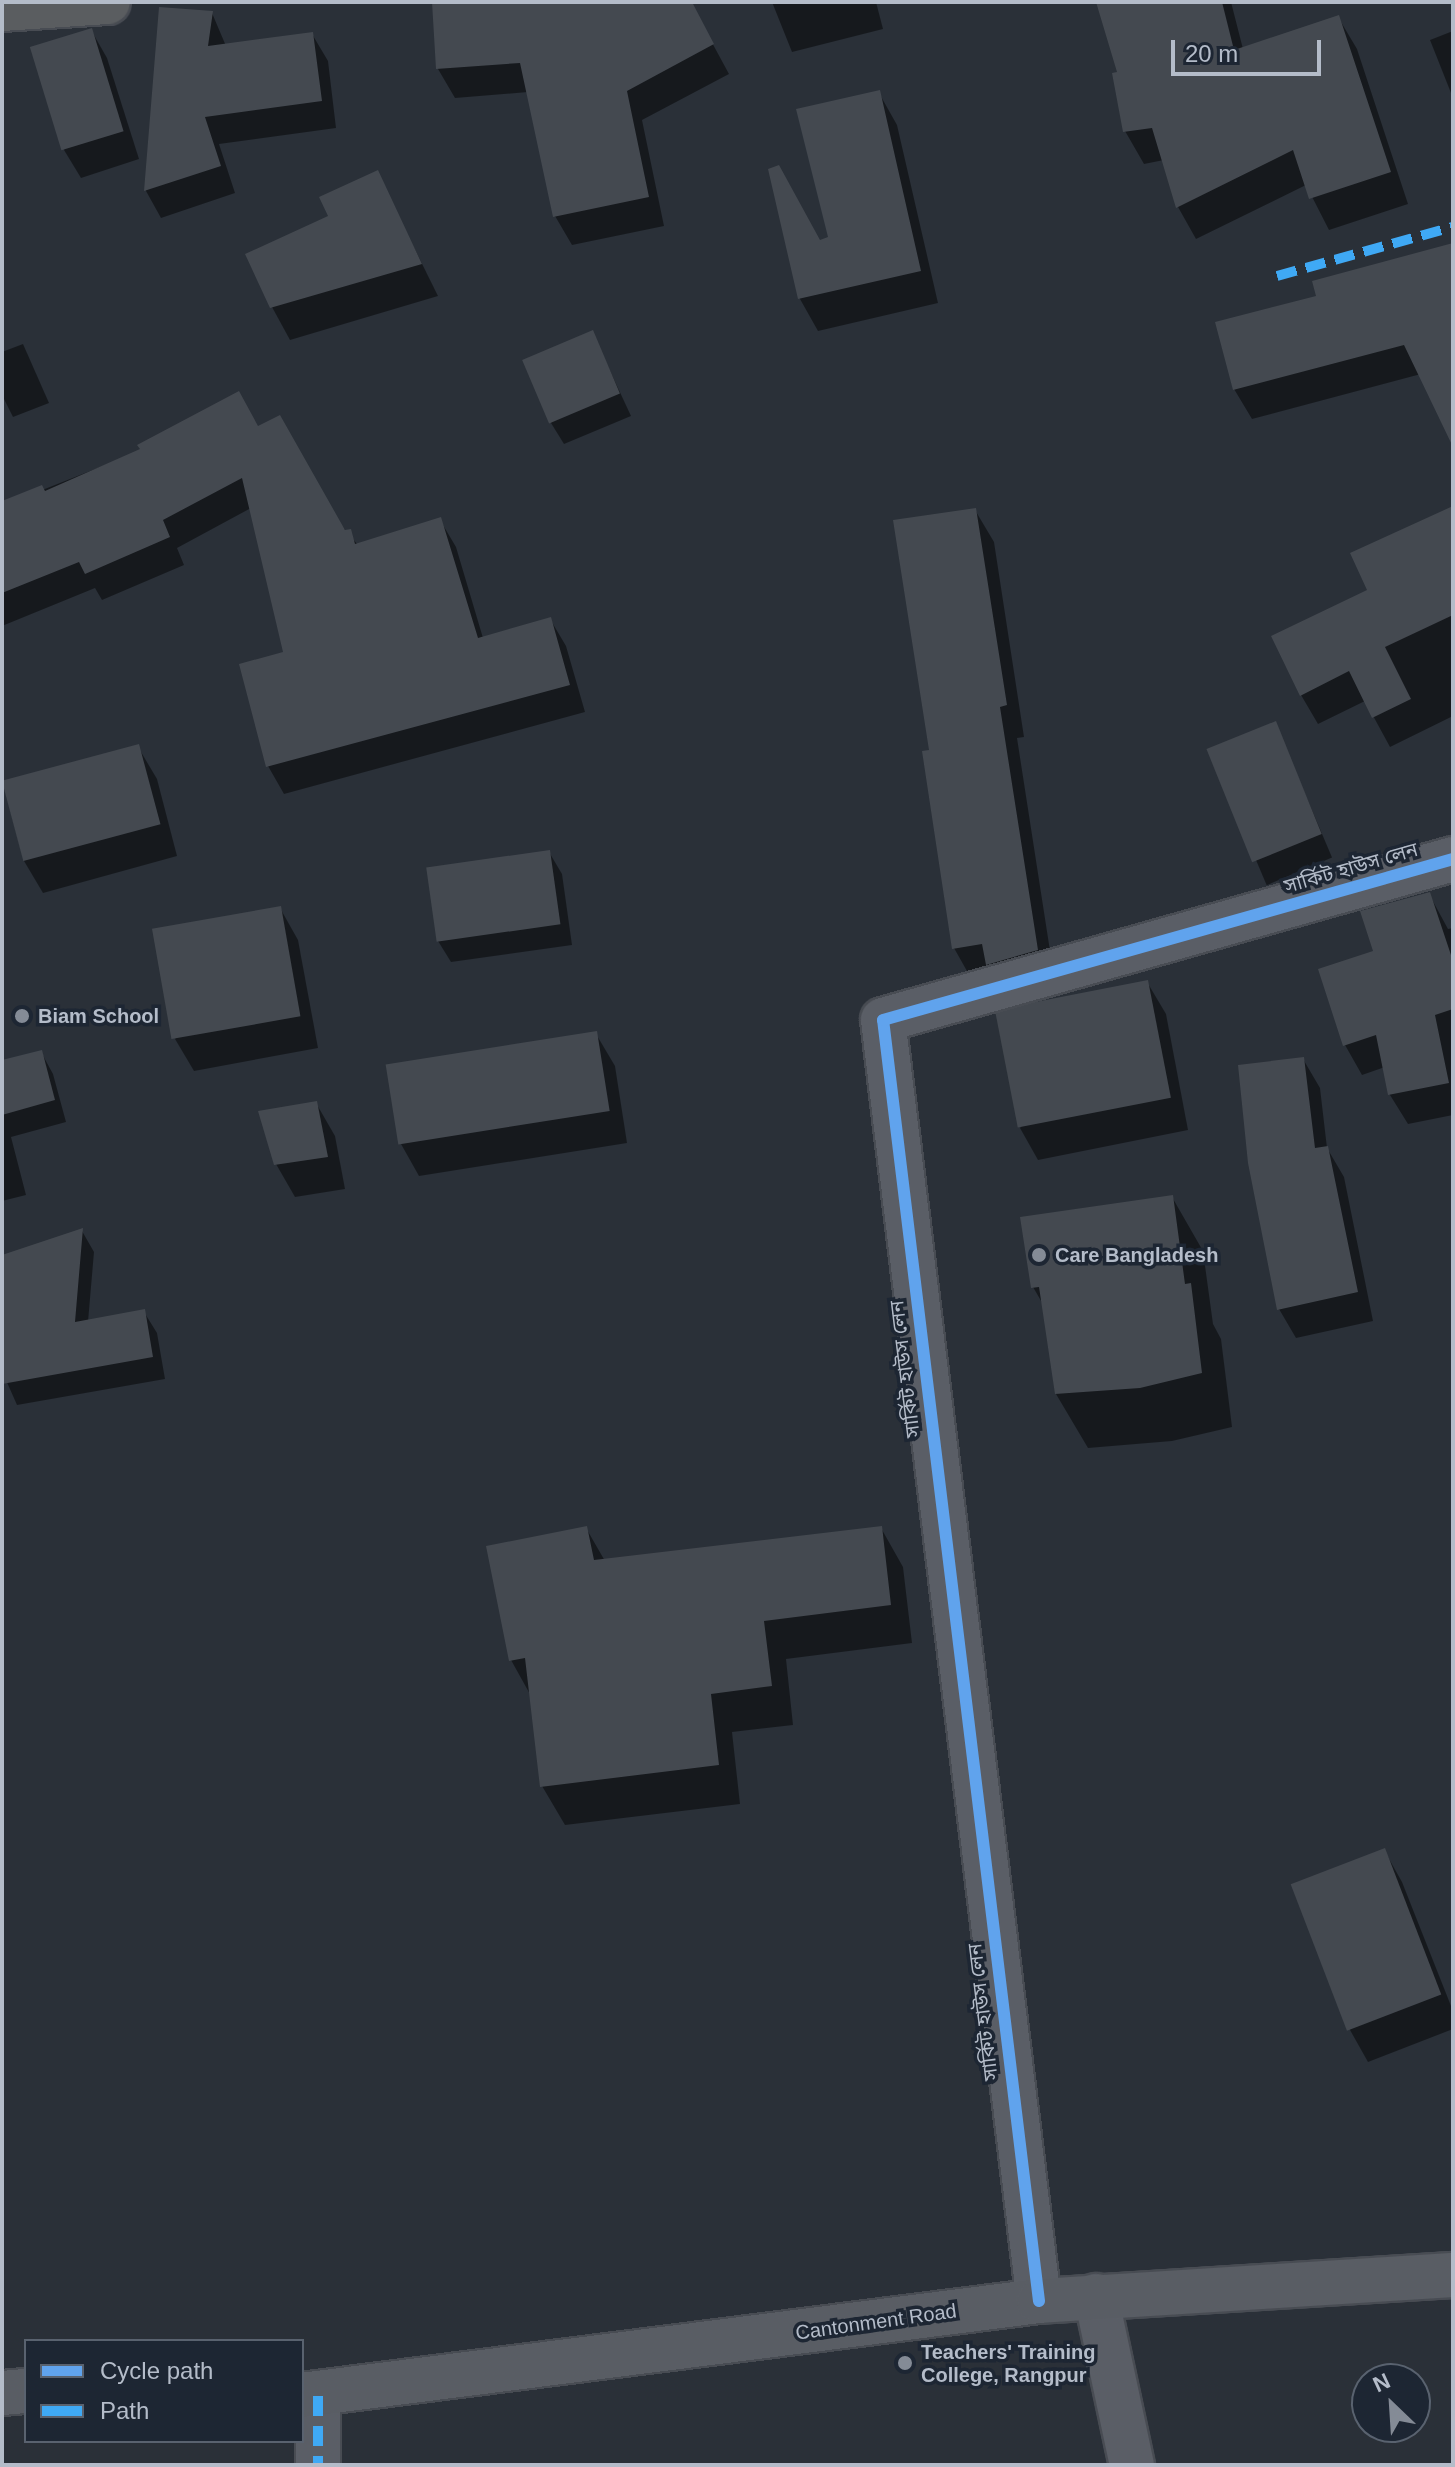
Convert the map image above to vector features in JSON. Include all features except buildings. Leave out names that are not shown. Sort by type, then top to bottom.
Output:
[{"type":"highway","points":[[2,9],[108,2]]},
{"type":"main road","name":"Cantonment Road","points":[[310,2396],[1039,2301],[1453,2275]]},
{"type":"main road","points":[[2,2393],[24,2391]]},
{"type":"street","name":"সার্কিট হাউস লেন","points":[[1039,2301],[883,1020],[1453,859]]},
{"type":"street","points":[[1096,2296],[1132,2465]]},
{"type":"street","points":[[310,2396],[318,2465]]},
{"type":"marked path","points":[[1277,276],[1453,227]]},
{"type":"marked path","points":[[318,2396],[318,2465]]},
{"type":"cycle path","points":[[1039,2301],[883,1020],[1453,859]]},
{"type":"place","name":"Biam School","points":[[22,1016]]},
{"type":"place","name":"Care Bangladesh","points":[[1039,1255]]},
{"type":"place","name":"Teachers' Training College, Rangpur","points":[[905,2363]]}]
